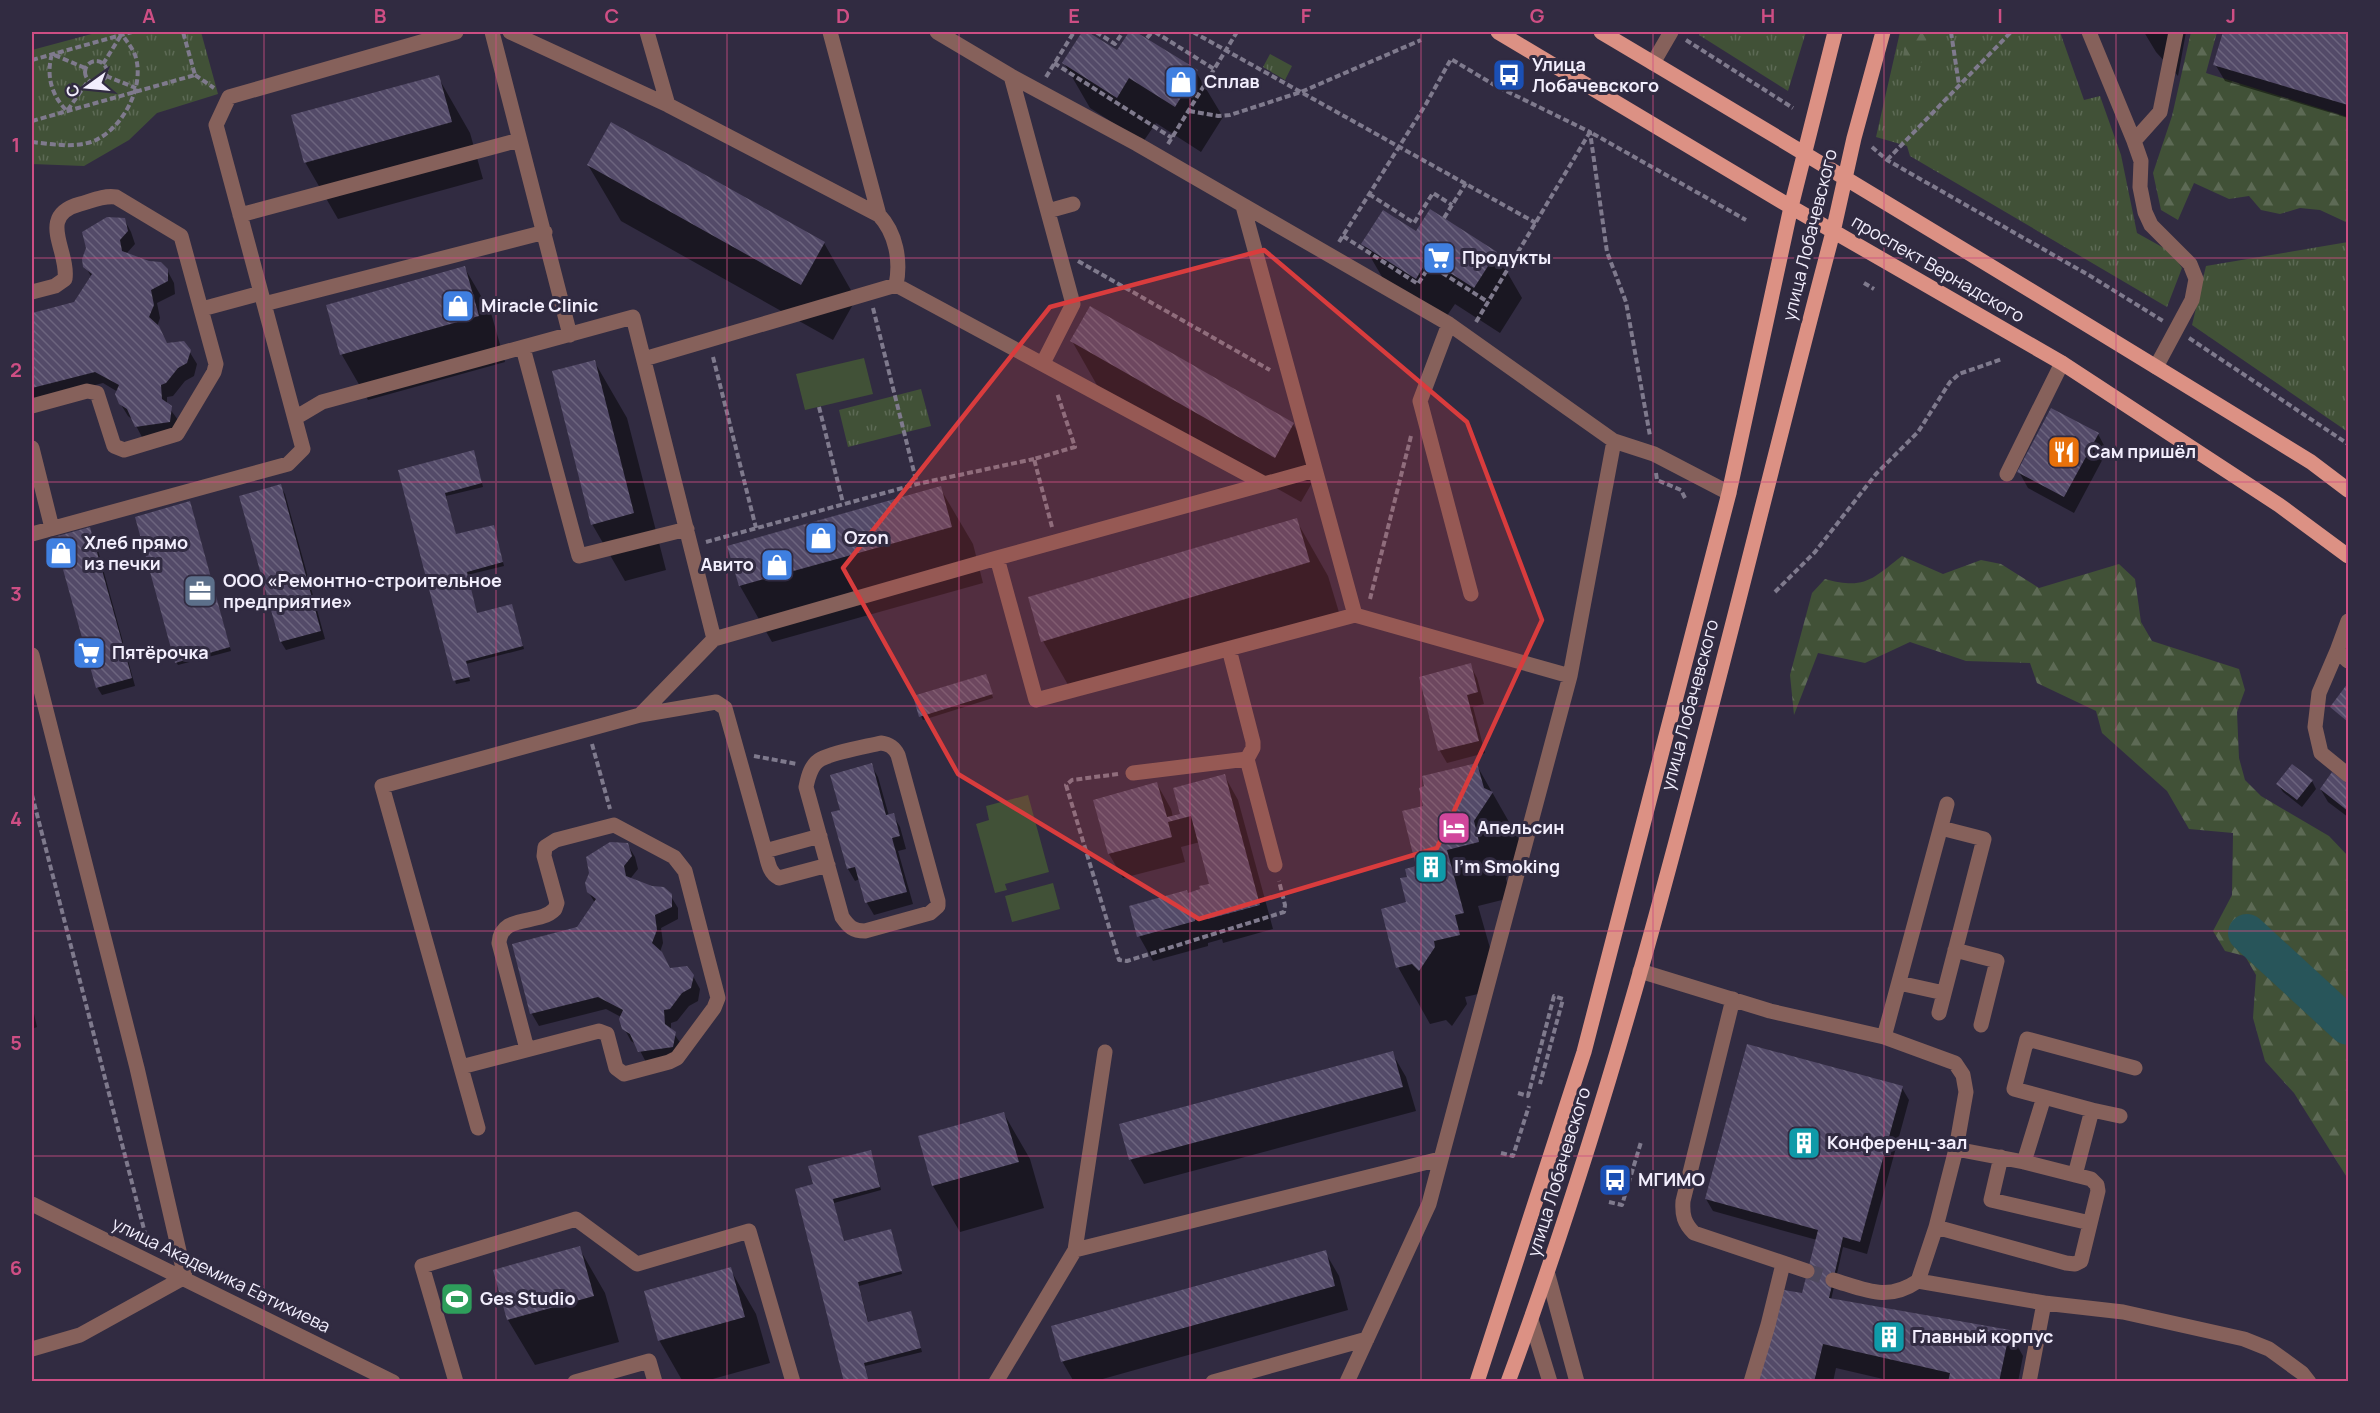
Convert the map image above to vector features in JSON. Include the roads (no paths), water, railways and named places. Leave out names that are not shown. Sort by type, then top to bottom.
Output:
[{"type":"main road","name":"проспект Вернадского","points":[[1498,32],[1628,107],[1833,232],[2062,363],[2278,505],[2349,556]]},
{"type":"main road","name":"проспект Вернадского","points":[[1601,32],[1846,177],[2311,462],[2349,490]]},
{"type":"main road","name":"улица Лобачевского","points":[[1477,1382],[1584,1052],[1728,493],[1791,207],[1835,32]]},
{"type":"main road","name":"улица Лобачевского","points":[[1508,1382],[1548,1275],[1585,1160],[1640,971],[1883,32]]},
{"type":"street","points":[[32,534],[288,464],[303,449],[216,125],[229,97],[456,32]]},
{"type":"street","points":[[492,32],[570,335]]},
{"type":"street","points":[[510,32],[668,105],[879,215],[890,226],[900,268],[896,285]]},
{"type":"street","points":[[647,32],[668,105]]},
{"type":"street","points":[[830,32],[879,215]]},
{"type":"street","points":[[937,32],[1011,76],[1160,157],[1449,324],[1614,441],[1654,454],[1728,493]]},
{"type":"street","points":[[2089,32],[2141,161],[2140,187],[2145,212],[2151,225],[2190,264],[2196,279],[2192,300],[2156,367]]},
{"type":"street","points":[[2134,141],[2160,112],[2176,32]]},
{"type":"street","points":[[1653,63],[1677,35]]},
{"type":"street","points":[[1011,76],[1073,304],[1046,365]]},
{"type":"street","points":[[240,215],[519,140]]},
{"type":"street","points":[[32,292],[55,286],[65,279],[66,270],[56,230],[61,213],[69,207],[111,196],[181,236],[215,359],[215,368],[181,430],[173,437],[119,450],[112,441],[101,400],[97,393],[92,391],[32,406]]},
{"type":"street","points":[[1048,212],[1073,204]]},
{"type":"street","points":[[1243,206],[1355,615]]},
{"type":"street","points":[[202,309],[263,298],[545,232]]},
{"type":"street","points":[[644,359],[896,285],[1265,484]]},
{"type":"street","points":[[295,418],[322,402],[633,316],[714,639]]},
{"type":"street","points":[[1449,324],[1420,400],[1471,594]]},
{"type":"street","points":[[523,348],[579,556],[687,529]]},
{"type":"street","points":[[2007,474],[2062,363]]},
{"type":"street","points":[[1347,1382],[1429,1204],[1570,676],[1614,441]]},
{"type":"street","points":[[32,448],[52,528]]},
{"type":"street","points":[[640,715],[714,639],[1315,470]]},
{"type":"street","points":[[996,558],[1036,700],[1355,615],[1570,676]]},
{"type":"street","points":[[2349,621],[2343,656],[2319,693],[2314,727],[2321,753],[2349,775]]},
{"type":"street","points":[[1133,772],[1247,759],[1251,755],[1253,741],[1228,649]]},
{"type":"street","points":[[32,655],[137,1068],[185,1277],[80,1335],[32,1349]]},
{"type":"street","points":[[478,1128],[382,786],[640,715],[711,702],[721,703],[725,708],[770,870],[774,876],[779,878],[828,866]]},
{"type":"street","points":[[881,742],[888,744],[894,749],[938,906],[930,914],[865,931],[850,928],[842,917],[820,836],[806,787],[807,777],[813,767],[820,759],[881,742]]},
{"type":"street","points":[[1247,759],[1275,865]]},
{"type":"street","points":[[1884,1037],[1947,804]]},
{"type":"street","points":[[461,1067],[599,1031],[607,1034],[619,1072],[628,1073],[677,1058],[717,1003],[682,865],[674,857],[614,825],[549,843],[545,847],[544,856],[556,903],[555,909],[547,914],[503,928],[499,943],[527,1049]]},
{"type":"street","points":[[1939,1012],[1984,839],[1941,828]]},
{"type":"street","points":[[765,851],[820,836]]},
{"type":"street","points":[[1955,950],[1997,961],[1980,1025]]},
{"type":"street","points":[[1640,971],[1770,1011],[1884,1037],[1955,1063],[1963,1075],[1966,1092],[1956,1149],[1936,1227],[1918,1281],[1904,1291],[1888,1294],[1833,1280]]},
{"type":"street","points":[[1899,983],[1944,993]]},
{"type":"street","points":[[1733,999],[1683,1201],[1682,1214],[1686,1225],[1694,1233],[1807,1271]]},
{"type":"street","points":[[2120,1116],[2014,1089],[2027,1040],[2134,1068]]},
{"type":"street","points":[[996,1382],[1075,1250],[1105,1052]]},
{"type":"street","points":[[2024,1162],[2044,1097]]},
{"type":"street","points":[[2075,1175],[2092,1110]]},
{"type":"street","points":[[1936,1227],[2075,1264],[2081,1261],[2098,1191],[2097,1185],[2091,1179],[2024,1162],[1956,1149]]},
{"type":"street","points":[[2001,1157],[1991,1200],[2090,1222]]},
{"type":"street","points":[[1075,1250],[1440,1159]]},
{"type":"street","name":"улица Академика Евтихиева","points":[[32,1204],[185,1277],[393,1382]]},
{"type":"street","points":[[456,1382],[422,1266],[576,1219],[637,1264],[749,1231],[793,1382]]},
{"type":"street","points":[[1751,1382],[1768,1325],[1782,1264]]},
{"type":"street","points":[[1548,1275],[1577,1382]]},
{"type":"street","points":[[1918,1281],[2044,1303],[2123,1312],[2244,1339],[2269,1349],[2302,1373],[2309,1382]]},
{"type":"street","points":[[2029,1382],[2044,1303]]},
{"type":"street","points":[[1531,1320],[1550,1382]]},
{"type":"street","points":[[1213,1382],[1366,1339]]},
{"type":"street","points":[[575,1382],[649,1361],[655,1382]]},
{"type":"waterway","points":[[2247,933],[2348,1026]]},
{"type":"tunnel","points":[[1807,1271],[1833,1280]]},
{"type":"place","name":"Улица Лобачевского","points":[[1509,75]]},
{"type":"place","name":"Сплав","points":[[1181,82]]},
{"type":"place","name":"Продукты","points":[[1439,258]]},
{"type":"place","name":"Miracle Clinic","points":[[458,306]]},
{"type":"place","name":"Сам пришёл","points":[[2064,452]]},
{"type":"place","name":"Ozon","points":[[821,538]]},
{"type":"place","name":"Хлеб прямо из печки","points":[[61,553]]},
{"type":"place","name":"Авито","points":[[777,565]]},
{"type":"place","name":"ООО «Ремонтно-строительное предприятие»","points":[[200,591]]},
{"type":"place","name":"Пятёрочка","points":[[89,653]]},
{"type":"place","name":"Апельсин","points":[[1454,828]]},
{"type":"place","name":"I'm Smoking","points":[[1431,867]]},
{"type":"place","name":"Конференц-зал","points":[[1804,1143]]},
{"type":"place","name":"МГИМО","points":[[1615,1180]]},
{"type":"place","name":"Ges Studio","points":[[457,1299]]},
{"type":"place","name":"Главный корпус","points":[[1889,1337]]}]
